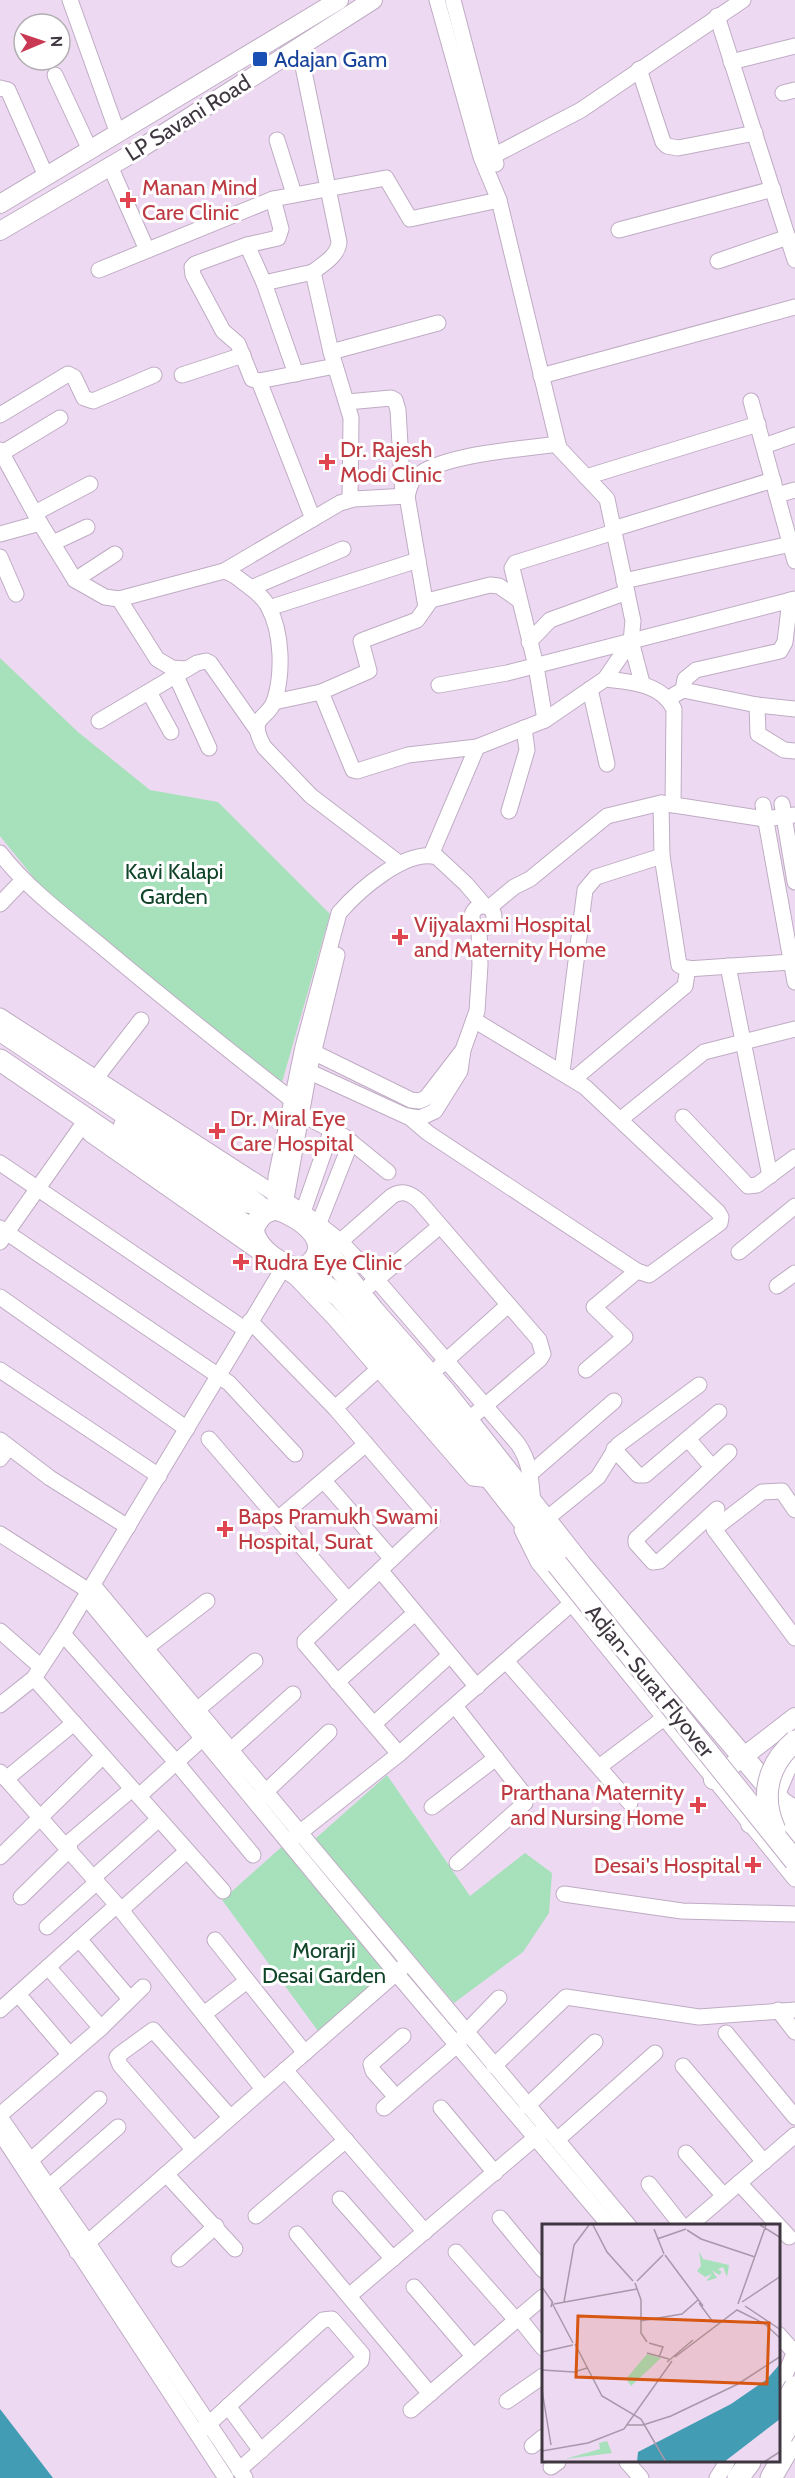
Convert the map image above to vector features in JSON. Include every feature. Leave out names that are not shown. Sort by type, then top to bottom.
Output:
[{"type":"highway","points":[[0,1030],[240,1191],[278,1207],[326,1240],[347,1306]]},
{"type":"highway","points":[[0,1060],[250,1228],[258,1245],[291,1268],[339,1296],[347,1306],[430,1375],[539,1513],[784,1803],[791,1846]]},
{"type":"highway","points":[[250,1228],[278,1207]]},
{"type":"highway","points":[[291,1268],[316,1258],[326,1240]]},
{"type":"highway","name":"Adjan- Surat Flyover","points":[[347,1306],[385,1363],[491,1480],[557,1564],[791,1846]]},
{"type":"highway","points":[[791,1846],[769,1817],[766,1796],[768,1779],[783,1752],[795,1741]]},
{"type":"highway","points":[[780,2439],[795,2416]]},
{"type":"highway","points":[[771,2478],[795,2438]]},
{"type":"highway","points":[[784,2478],[795,2461]]},
{"type":"highway","points":[[738,2478],[749,2463]]},
{"type":"highway","points":[[757,2478],[766,2463]]},
{"type":"main road","name":"LP Savani Road","points":[[1,201],[118,134],[339,0]]},
{"type":"main road","name":"LP Savani Road","points":[[0,231],[110,166],[373,0]]},
{"type":"main road","points":[[0,1041],[236,1202],[278,1207]]},
{"type":"main road","points":[[0,1052],[230,1208],[250,1228]]},
{"type":"main road","points":[[713,1779],[795,1718]]},
{"type":"main road","points":[[750,1824],[784,1803],[787,1768],[795,1761]]},
{"type":"street","points":[[70,0],[118,134]]},
{"type":"street","points":[[437,0],[481,157],[499,200]]},
{"type":"street","points":[[453,0],[495,155],[499,200],[558,444],[607,499],[633,621],[631,641],[642,683]]},
{"type":"street","points":[[495,155],[581,110],[743,0]]},
{"type":"street","points":[[717,16],[795,260]]},
{"type":"street","points":[[731,62],[795,46]]},
{"type":"street","points":[[264,283],[314,272],[339,249],[298,47]]},
{"type":"street","points":[[639,69],[663,142],[667,146],[678,148],[755,134]]},
{"type":"street","points":[[55,75],[90,150]]},
{"type":"street","points":[[0,88],[8,90],[46,176]]},
{"type":"street","points":[[277,140],[294,194]]},
{"type":"street","points":[[110,166],[147,250]]},
{"type":"street","points":[[99,270],[273,199],[294,194],[386,178],[410,219],[499,200]]},
{"type":"street","points":[[619,230],[773,189]]},
{"type":"street","points":[[273,199],[281,234],[278,238],[247,245],[192,267],[198,285],[223,331],[238,344],[249,377],[259,381],[296,374],[438,323]]},
{"type":"street","points":[[718,261],[788,237]]},
{"type":"street","points":[[247,245],[264,283],[296,374]]},
{"type":"street","points":[[314,272],[333,359],[351,418],[350,500]]},
{"type":"street","points":[[541,376],[795,307]]},
{"type":"street","points":[[182,375],[243,355]]},
{"type":"street","points":[[0,415],[68,374],[74,377],[84,398],[93,401],[154,375]]},
{"type":"street","points":[[259,381],[313,519]]},
{"type":"street","points":[[347,402],[391,398],[395,400],[398,410],[405,496],[426,607]]},
{"type":"street","points":[[752,401],[777,495],[793,544],[795,561]]},
{"type":"street","points":[[60,417],[1,452],[37,518],[75,580],[105,597],[119,599],[224,571],[340,503],[350,500],[405,496]]},
{"type":"street","points":[[586,477],[758,424]]},
{"type":"street","points":[[764,446],[795,435]]},
{"type":"street","points":[[405,496],[414,478],[438,465],[482,454],[558,444]]},
{"type":"street","points":[[545,720],[536,666],[512,573],[516,563],[773,480]]},
{"type":"street","points":[[0,534],[37,518],[90,484]]},
{"type":"street","points":[[777,495],[795,490]]},
{"type":"street","points":[[53,543],[87,527]]},
{"type":"street","points":[[529,642],[550,620],[626,586],[793,544]]},
{"type":"street","points":[[251,588],[343,549]]},
{"type":"street","points":[[75,580],[115,554]]},
{"type":"street","points":[[0,557],[16,594]]},
{"type":"street","points":[[269,608],[418,560]]},
{"type":"street","points":[[224,571],[232,573],[251,588],[269,608],[279,648],[279,680],[274,702],[262,715],[257,730]]},
{"type":"street","points":[[274,702],[321,692],[369,671],[361,641],[417,620],[431,600],[490,585],[499,586],[519,600]]},
{"type":"street","points":[[119,599],[157,659],[181,673],[209,748]]},
{"type":"street","points":[[439,685],[536,666],[793,599],[785,642],[780,651],[696,670],[686,679],[683,690]]},
{"type":"street","points":[[321,692],[353,770],[357,771],[408,755],[477,747],[545,720],[605,679],[631,641]]},
{"type":"street","points":[[99,721],[201,661],[210,663],[257,730],[264,747],[311,796],[399,863]]},
{"type":"street","points":[[605,679],[642,683],[669,698],[674,709],[662,856],[678,961],[683,968],[791,962]]},
{"type":"street","points":[[590,689],[607,764]]},
{"type":"street","points":[[669,698],[683,690],[757,705],[795,709]]},
{"type":"street","points":[[149,692],[171,732]]},
{"type":"street","points":[[757,705],[758,734],[784,750],[795,751]]},
{"type":"street","points":[[509,810],[527,750],[525,728]]},
{"type":"street","points":[[431,855],[477,747]]},
{"type":"street","points":[[486,909],[514,887],[530,879],[607,816],[667,804],[735,813],[789,810],[795,882]]},
{"type":"street","points":[[764,812],[795,982]]},
{"type":"street","points":[[1,855],[23,880],[170,1004],[292,1100]]},
{"type":"street","points":[[278,1207],[292,1100],[309,1050],[336,918],[348,902],[399,863],[431,855],[437,857],[466,884],[494,921],[490,927],[478,928],[479,991],[474,1020],[460,1071],[435,1111],[420,1118],[408,1116],[304,1069]]},
{"type":"street","points":[[568,1076],[585,890],[596,877],[662,856]]},
{"type":"street","points":[[0,904],[23,880]]},
{"type":"street","points":[[728,966],[770,1176]]},
{"type":"street","points":[[568,1076],[685,986],[688,968]]},
{"type":"street","points":[[0,1016],[96,1078],[278,1207]]},
{"type":"street","points":[[96,1078],[141,1020]]},
{"type":"street","points":[[408,1116],[428,1133],[637,1271],[651,1275],[720,1223],[721,1217],[718,1212],[621,1119],[568,1076],[474,1020]]},
{"type":"street","points":[[621,1119],[698,1055],[709,1050],[795,1029]]},
{"type":"street","points":[[309,1050],[411,1100],[419,1101],[426,1098],[464,1050]]},
{"type":"street","points":[[278,1207],[301,1113],[304,1069]]},
{"type":"street","points":[[0,1070],[291,1268],[248,1326],[38,1672],[0,1705]]},
{"type":"street","points":[[301,1113],[332,1129],[388,1172]]},
{"type":"street","points":[[683,1117],[748,1186],[757,1185],[795,1157]]},
{"type":"street","points":[[81,1127],[2,1234],[229,1383],[295,1454]]},
{"type":"street","points":[[278,1207],[332,1129]]},
{"type":"street","points":[[326,1240],[351,1142]]},
{"type":"street","points":[[0,1163],[248,1326],[335,1408],[432,1521],[305,1641],[305,1644],[399,1754]]},
{"type":"street","points":[[326,1240],[398,1193],[408,1193],[414,1196],[507,1306],[539,1340],[543,1354],[467,1421]]},
{"type":"street","points":[[739,1252],[795,1206]]},
{"type":"street","points":[[347,1306],[440,1226]]},
{"type":"street","points":[[326,1240],[376,1279],[518,1444],[526,1456],[539,1513],[598,1476],[614,1449],[699,1385]]},
{"type":"street","points":[[586,1370],[625,1337],[594,1306],[637,1271]]},
{"type":"street","points":[[777,1286],[795,1273]]},
{"type":"street","points":[[0,1297],[187,1428]]},
{"type":"street","points":[[430,1375],[507,1306]]},
{"type":"street","points":[[335,1408],[385,1363]]},
{"type":"street","points":[[0,1370],[159,1476]]},
{"type":"street","points":[[531,1473],[614,1401]]},
{"type":"street","points":[[614,1449],[641,1476],[719,1412]]},
{"type":"street","points":[[209,1439],[347,1599]]},
{"type":"street","points":[[688,1439],[712,1467]]},
{"type":"street","points":[[279,1518],[366,1444]]},
{"type":"street","points":[[3,1449],[128,1527]]},
{"type":"street","points":[[717,1509],[660,1561],[653,1562],[636,1543],[636,1539],[729,1452]]},
{"type":"street","points":[[324,1481],[391,1558]]},
{"type":"street","points":[[795,1510],[782,1491],[766,1490],[714,1529],[714,1532],[795,1638]]},
{"type":"street","points":[[507,1500],[538,1562],[795,1879]]},
{"type":"street","points":[[0,1534],[89,1591],[294,1837],[467,2031],[527,2106],[541,2133],[557,2140],[627,2224]]},
{"type":"street","points":[[380,1570],[477,1687]]},
{"type":"street","points":[[141,1652],[207,1600]]},
{"type":"street","points":[[294,1837],[399,1754],[572,1603]]},
{"type":"street","points":[[338,1682],[415,1613]]},
{"type":"street","points":[[0,1631],[38,1672],[74,1723],[223,1891]]},
{"type":"street","points":[[63,1634],[176,1762],[253,1856]]},
{"type":"street","points":[[374,1724],[450,1655]]},
{"type":"street","points":[[192,1714],[255,1661]]},
{"type":"street","points":[[506,1661],[630,1803]]},
{"type":"street","points":[[225,1755],[293,1694]]},
{"type":"street","points":[[455,1706],[523,1793],[525,1803],[457,1863]]},
{"type":"street","points":[[192,1714],[203,1738],[225,1755]]},
{"type":"street","points":[[599,1767],[664,1718]]},
{"type":"street","points":[[74,1723],[3,1775],[96,1879],[263,2089]]},
{"type":"street","points":[[260,1797],[328,1732]]},
{"type":"street","points":[[21,1897],[68,1847],[203,1738]]},
{"type":"street","points":[[0,1857],[103,1756]]},
{"type":"street","points":[[432,1807],[496,1758]]},
{"type":"street","points":[[47,1927],[159,1819]]},
{"type":"street","points":[[294,1837],[396,1973],[458,2045],[541,2133],[609,2224]]},
{"type":"street","points":[[0,2010],[79,1939],[187,1851]]},
{"type":"street","points":[[564,1894],[682,1911],[795,1914]]},
{"type":"street","points":[[79,1939],[130,1999]]},
{"type":"street","points":[[215,1940],[304,2053]]},
{"type":"street","points":[[83,2247],[408,1963]]},
{"type":"street","points":[[48,1966],[101,2028]]},
{"type":"street","points":[[204,2014],[247,1981]]},
{"type":"street","points":[[142,1987],[101,2028],[0,2116],[49,2187],[104,2280],[203,2429],[237,2475],[361,2361],[362,2354],[332,2319],[326,2318],[203,2429]]},
{"type":"street","points":[[18,1994],[69,2054]]},
{"type":"street","points":[[494,2066],[566,1997],[699,2017],[795,2010]]},
{"type":"street","points":[[384,2108],[458,2045],[467,2031],[499,1998]]},
{"type":"street","points":[[778,2010],[795,2032]]},
{"type":"street","points":[[193,2149],[120,2065],[117,2057],[120,2054],[150,2030],[157,2032],[230,2117]]},
{"type":"street","points":[[726,2033],[795,2118]]},
{"type":"street","points":[[396,2097],[373,2071],[371,2064],[403,2036]]},
{"type":"street","points":[[527,2106],[595,2042]]},
{"type":"street","points":[[557,2140],[656,2053]]},
{"type":"street","points":[[683,2066],[764,2162]]},
{"type":"street","points":[[285,2070],[425,2232]]},
{"type":"street","points":[[31,2160],[99,2099]]},
{"type":"street","points":[[441,2108],[495,2173]]},
{"type":"street","points":[[49,2187],[118,2127]]},
{"type":"street","points":[[0,2133],[83,2247]]},
{"type":"street","points":[[350,2295],[541,2133]]},
{"type":"street","points":[[691,2224],[794,2137]]},
{"type":"street","points":[[256,2216],[346,2140]]},
{"type":"street","points":[[686,2152],[724,2196]]},
{"type":"street","points":[[166,2174],[235,2249]]},
{"type":"street","points":[[739,2183],[777,2224]]},
{"type":"street","points":[[649,2184],[680,2224]]},
{"type":"street","points":[[340,2199],[393,2259]]},
{"type":"street","points":[[500,2218],[542,2269]]},
{"type":"street","points":[[179,2259],[216,2226]]},
{"type":"street","points":[[780,2227],[789,2237]]},
{"type":"street","points":[[297,2234],[430,2394]]},
{"type":"street","points":[[456,2252],[542,2347]]},
{"type":"street","points":[[414,2287],[473,2356]]},
{"type":"street","points":[[411,2410],[542,2298]]},
{"type":"street","points":[[780,2336],[795,2351]]},
{"type":"street","points":[[780,2363],[795,2351]]},
{"type":"street","points":[[795,2351],[782,2392],[795,2416]]},
{"type":"street","points":[[507,2401],[542,2377]]},
{"type":"street","points":[[782,2392],[795,2403]]},
{"type":"street","points":[[228,2406],[261,2451]]},
{"type":"street","points":[[628,2463],[641,2478]]},
{"type":"street","points":[[717,2478],[726,2463]]},
{"type":"green space","name":"Kavi Kalapi Garden","points":[[0,658],[78,732],[150,790],[218,802],[330,914],[281,1086],[46,893],[0,836]]},
{"type":"green space","points":[[387,1775],[470,1896],[525,1853],[552,1873],[549,1913],[523,1952],[454,2003],[315,1839]]},
{"type":"green space","name":"Morarji Desai Garden","points":[[286,1843],[392,1973],[321,2035],[222,1900]]},
{"type":"water","points":[[0,2409],[53,2478],[0,2478]]},
{"type":"place","name":"Adajan Gam","points":[[260,59]]},
{"type":"place","name":"Manan Mind Care Clinic","points":[[128,200]]},
{"type":"place","name":"Dr. Rajesh Modi Clinic","points":[[327,462]]},
{"type":"place","name":"Vijyalaxmi Hospital and Maternity Home","points":[[400,937]]},
{"type":"place","name":"Dr. Miral Eye Care Hospital","points":[[217,1131]]},
{"type":"place","name":"Rudra Eye Clinic","points":[[241,1262]]},
{"type":"place","name":"Baps Pramukh Swami Hospital, Surat","points":[[225,1529]]},
{"type":"place","name":"Prarthana Maternity and Nursing Home","points":[[698,1805]]},
{"type":"place","name":"Desai's Hospital","points":[[753,1865]]}]
